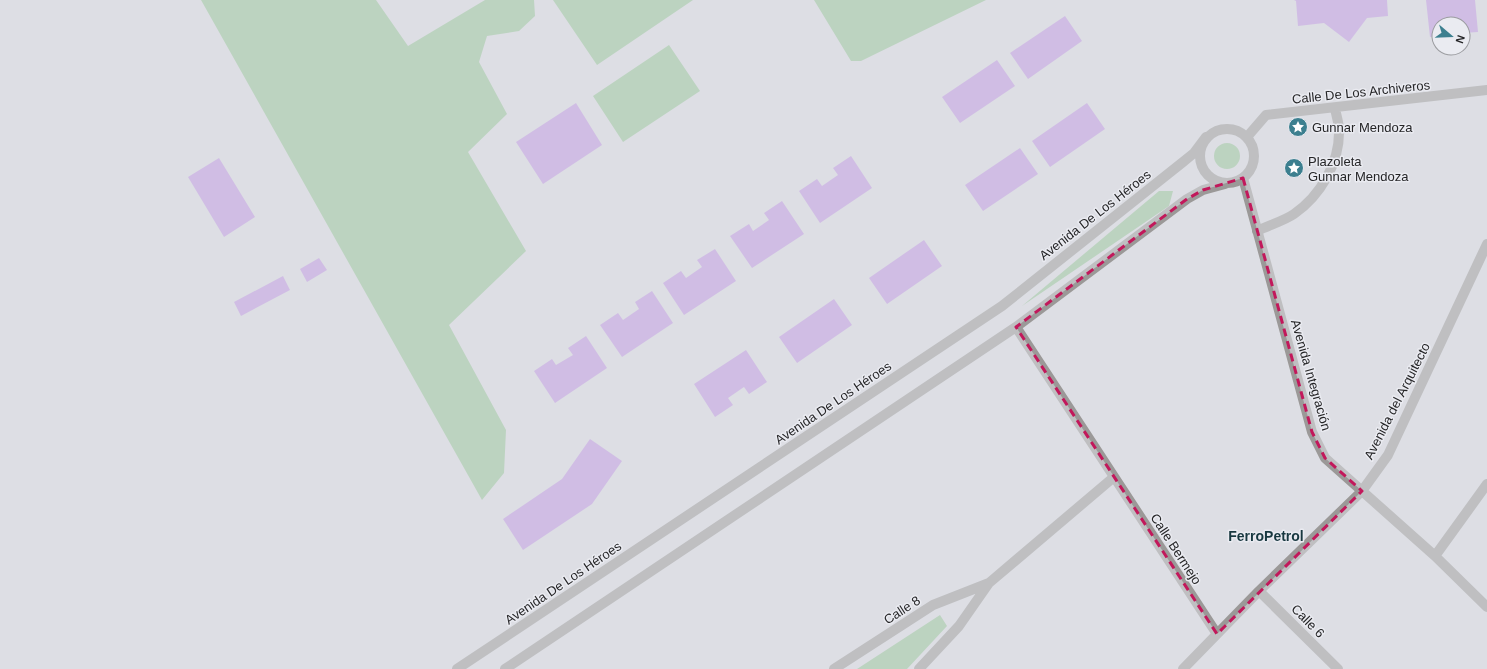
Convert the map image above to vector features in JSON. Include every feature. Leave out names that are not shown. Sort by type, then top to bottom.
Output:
[{"type":"street","name":"Calle De Los Archiveros","points":[[1246,137],[1266,115],[1487,90]]},
{"type":"street","points":[[1257,230],[1293,215],[1312,199],[1327,178],[1336,155],[1339,130],[1335,108]]},
{"type":"street","points":[[505,669],[1016,327],[1187,199],[1203,190],[1235,182],[1243,178],[1253,163],[1254,154],[1252,145],[1246,137],[1231,129],[1218,130],[1206,138],[1201,145],[1199,154],[1203,171],[1217,182],[1226,184]]},
{"type":"street","name":"Avenida De Los Héroes","points":[[462,668],[1002,306],[1194,153],[1206,138]]},
{"type":"street","name":"Avenida Integración","points":[[1243,178],[1312,432],[1325,458],[1435,556],[1487,607]]},
{"type":"street","name":"Avenida del Arquitecto","points":[[1183,669],[1259,591],[1362,491],[1388,455],[1487,244]]},
{"type":"street","name":"Calle Bermejo","points":[[1016,327],[1217,634]]},
{"type":"street","points":[[919,669],[958,626],[989,583],[1114,477]]},
{"type":"street","points":[[1435,556],[1487,484]]},
{"type":"street","name":"Calle 8","points":[[834,669],[933,605],[989,583]]},
{"type":"street","name":"Calle 6","points":[[1259,591],[1338,669]]},
{"type":"highlighted area","points":[[1243,178],[1312,432],[1325,458],[1362,491],[1217,634],[1016,327],[1187,199],[1203,190]]},
{"type":"green space","points":[[201,0],[376,0],[408,46],[485,0],[534,0],[535,16],[519,31],[487,36],[479,62],[507,114],[468,152],[526,251],[449,325],[506,430],[504,473],[482,500]]},
{"type":"green space","points":[[553,0],[693,0],[597,65]]},
{"type":"green space","points":[[814,0],[986,0],[861,61],[851,61]]},
{"type":"green space","points":[[669,45],[700,91],[623,142],[593,96]]},
{"type":"green space","points":[[1227,143],[1236,147],[1240,156],[1236,165],[1227,169],[1218,165],[1214,156],[1218,147]]},
{"type":"green space","points":[[1159,191],[1173,191],[1169,206],[1022,306]]},
{"type":"green space","points":[[940,615],[947,626],[907,669],[857,669]]},
{"type":"building","points":[[1294,0],[1387,0],[1388,16],[1367,18],[1349,42],[1324,23],[1298,26],[1296,1]]},
{"type":"building","points":[[1426,0],[1475,0],[1478,32],[1471,32],[1471,16],[1431,16],[1430,37]]},
{"type":"building","points":[[1065,16],[1082,41],[1028,79],[1010,53]]},
{"type":"building","points":[[997,60],[1015,86],[960,123],[942,97]]},
{"type":"building","points":[[576,103],[602,145],[543,184],[516,142]]},
{"type":"building","points":[[1087,103],[1105,129],[1050,167],[1032,141]]},
{"type":"building","points":[[1020,148],[1038,174],[983,211],[965,185]]},
{"type":"building","points":[[851,156],[872,188],[820,223],[799,191],[817,179],[822,186],[838,175],[833,168]]},
{"type":"building","points":[[219,158],[255,217],[224,237],[188,177]]},
{"type":"building","points":[[782,201],[804,234],[752,268],[730,236],[749,224],[753,231],[769,220],[764,213]]},
{"type":"building","points":[[924,240],[942,266],[887,304],[869,278]]},
{"type":"building","points":[[715,249],[736,281],[684,315],[663,283],[681,271],[686,278],[702,267],[697,260]]},
{"type":"building","points":[[319,258],[327,270],[307,282],[300,269]]},
{"type":"building","points":[[283,276],[290,290],[241,316],[234,302]]},
{"type":"building","points":[[652,291],[673,323],[622,357],[600,325],[618,313],[623,320],[639,309],[635,302]]},
{"type":"building","points":[[834,299],[852,325],[797,363],[779,337]]},
{"type":"building","points":[[586,336],[607,368],[555,403],[534,371],[552,359],[556,365],[573,355],[568,348]]},
{"type":"building","points":[[746,350],[767,382],[749,394],[744,387],[728,398],[733,405],[715,417],[694,384]]},
{"type":"building","points":[[590,439],[622,461],[592,504],[523,550],[503,519],[562,479]]},
{"type":"place","name":"Gunnar Mendoza","points":[[1298,127]]},
{"type":"place","name":"Plazoleta Gunnar Mendoza","points":[[1294,168]]},
{"type":"district","name":"FerroPetrol","points":[[1266,536]]}]
